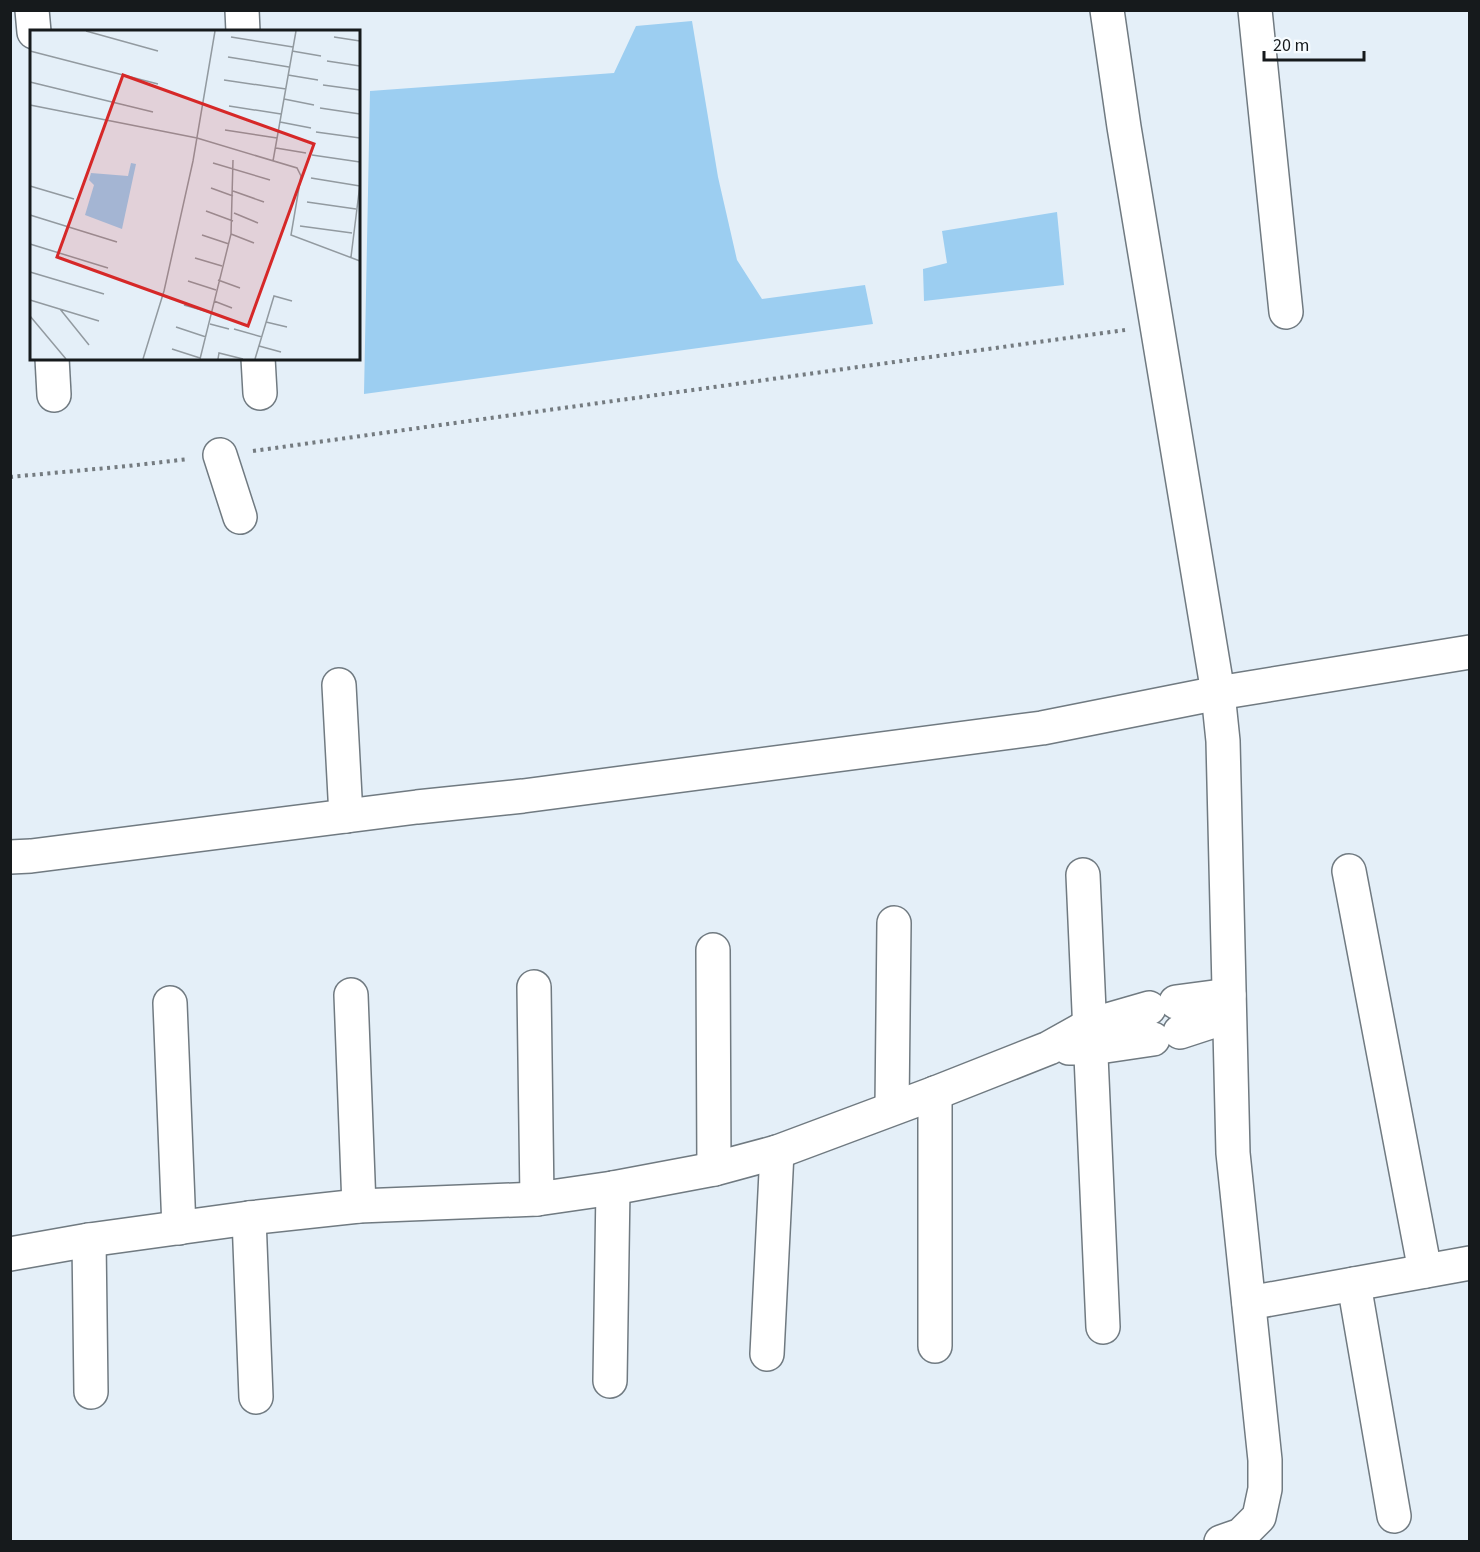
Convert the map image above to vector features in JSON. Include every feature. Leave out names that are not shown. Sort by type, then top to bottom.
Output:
[{"type":"street","points":[[32,10],[33,30]]},
{"type":"street","points":[[242,10],[243,30]]},
{"type":"street","points":[[1107,10],[1124,127],[1218,693],[1223,741],[1233,1153],[1265,1460],[1265,1489],[1259,1517],[1241,1535],[1221,1542]]},
{"type":"street","points":[[1255,10],[1286,312]]},
{"type":"street","points":[[52,360],[54,395]]},
{"type":"street","points":[[258,360],[260,393]]},
{"type":"street","points":[[220,455],[240,517]]},
{"type":"street","points":[[10,857],[535,794],[1042,728],[1218,693],[1470,652]]},
{"type":"street","points":[[339,685],[346,816]]},
{"type":"street","points":[[1349,871],[1425,1271]]},
{"type":"street","points":[[1083,875],[1103,1327]]},
{"type":"street","points":[[892,1108],[894,923]]},
{"type":"street","points":[[713,950],[714,1169]]},
{"type":"street","points":[[534,987],[537,1199]]},
{"type":"street","points":[[351,995],[359,1206]]},
{"type":"street","points":[[170,1003],[179,1228]]},
{"type":"street","points":[[10,1254],[89,1240],[249,1218],[359,1206],[537,1199],[613,1188],[714,1169],[777,1152],[1049,1048],[1091,1036],[1229,1006]]},
{"type":"street","points":[[935,1093],[935,1346]]},
{"type":"street","points":[[767,1354],[777,1152]]},
{"type":"street","points":[[610,1381],[613,1188]]},
{"type":"street","points":[[249,1218],[256,1397]]},
{"type":"street","points":[[89,1240],[91,1392]]},
{"type":"street","points":[[1249,1303],[1470,1263]]},
{"type":"street","points":[[1354,1284],[1394,1516]]},
{"type":"path","points":[[10,477],[220,455],[1158,325]]},
{"type":"water","points":[[692,21],[718,177],[737,260],[762,299],[865,285],[873,324],[364,394],[370,91],[614,73],[636,26]]},
{"type":"water","points":[[1057,212],[1064,285],[924,301],[923,269],[947,263],[942,231]]}]
